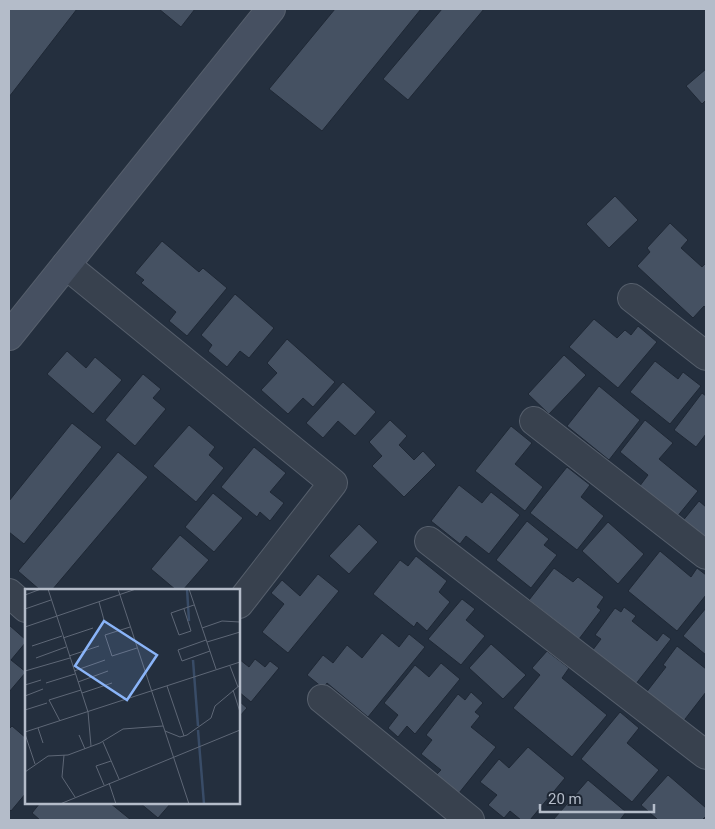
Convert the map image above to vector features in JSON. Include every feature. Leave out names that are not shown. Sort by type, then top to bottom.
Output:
[{"type":"street","points":[[9,336],[272,9]]},
{"type":"street","points":[[66,264],[333,483],[240,603]]},
{"type":"street","points":[[632,298],[706,356]]},
{"type":"street","points":[[534,420],[706,555]]},
{"type":"street","points":[[428,541],[706,755]]},
{"type":"street","points":[[9,593],[25,607]]},
{"type":"street","points":[[322,699],[470,820]]},
{"type":"building","points":[[9,9],[77,9],[9,97]]},
{"type":"building","points":[[159,9],[195,9],[181,27]]},
{"type":"building","points":[[335,9],[421,9],[322,131],[269,89]]},
{"type":"building","points":[[442,9],[484,9],[408,100],[383,79]]},
{"type":"building","points":[[706,69],[706,100],[702,104],[686,86]]},
{"type":"building","points":[[615,196],[638,220],[609,248],[586,224]]},
{"type":"building","points":[[670,223],[688,240],[681,248],[702,267],[706,263],[706,308],[704,306],[693,318],[637,266],[650,252],[647,248]]},
{"type":"building","points":[[162,241],[199,272],[203,268],[227,288],[187,336],[169,321],[176,312],[141,283],[144,280],[135,273]]},
{"type":"building","points":[[235,294],[274,328],[249,358],[240,351],[227,367],[208,351],[212,345],[201,335]]},
{"type":"building","points":[[594,319],[617,338],[625,330],[631,335],[638,326],[657,342],[618,388],[569,347]]},
{"type":"building","points":[[287,339],[335,382],[313,407],[303,398],[288,414],[261,390],[277,373],[267,363]]},
{"type":"building","points":[[67,351],[86,368],[95,357],[122,380],[93,414],[47,374]]},
{"type":"building","points":[[564,355],[586,375],[549,414],[528,394]]},
{"type":"building","points":[[655,361],[678,379],[683,372],[701,386],[670,424],[630,392]]},
{"type":"building","points":[[143,374],[161,389],[153,398],[166,409],[135,446],[105,420]]},
{"type":"building","points":[[343,382],[376,412],[355,436],[338,421],[323,438],[306,423]]},
{"type":"building","points":[[599,386],[640,420],[609,460],[567,426]]},
{"type":"building","points":[[702,393],[706,396],[706,434],[696,447],[674,430]]},
{"type":"building","points":[[390,420],[407,436],[399,445],[414,460],[423,451],[436,465],[404,497],[372,466],[382,456],[369,442]]},
{"type":"building","points":[[645,420],[673,443],[659,459],[698,491],[676,518],[639,487],[648,475],[620,452]]},
{"type":"building","points":[[72,423],[102,447],[24,544],[9,532],[9,501]]},
{"type":"building","points":[[189,425],[215,447],[209,455],[224,468],[196,502],[153,466]]},
{"type":"building","points":[[511,426],[532,443],[515,464],[543,487],[525,511],[475,471]]},
{"type":"building","points":[[254,447],[286,473],[270,492],[284,503],[270,521],[260,512],[257,517],[221,487]]},
{"type":"building","points":[[118,452],[148,477],[53,589],[39,589],[18,571]]},
{"type":"building","points":[[567,467],[590,485],[581,497],[604,516],[577,550],[530,513]]},
{"type":"building","points":[[459,485],[482,503],[491,492],[520,515],[489,554],[466,536],[460,544],[431,521]]},
{"type":"building","points":[[213,493],[243,518],[214,552],[185,527]]},
{"type":"building","points":[[699,501],[706,507],[706,543],[681,523]]},
{"type":"building","points":[[527,521],[549,539],[544,545],[557,555],[531,588],[496,560]]},
{"type":"building","points":[[608,522],[644,554],[618,584],[582,551]]},
{"type":"building","points":[[359,524],[378,542],[349,574],[329,556]]},
{"type":"building","points":[[180,535],[209,560],[184,589],[175,589],[151,569]]},
{"type":"building","points":[[660,551],[691,577],[697,568],[706,575],[706,595],[677,631],[628,591]]},
{"type":"building","points":[[416,556],[447,581],[439,592],[450,602],[427,631],[417,622],[414,627],[373,594],[400,560],[408,566]]},
{"type":"building","points":[[554,568],[573,582],[578,577],[604,597],[597,607],[601,610],[579,639],[529,600]]},
{"type":"building","points":[[318,574],[339,591],[288,653],[262,632],[284,604],[271,593],[282,580],[300,596]]},
{"type":"building","points":[[462,599],[475,609],[466,620],[485,636],[461,665],[428,639]]},
{"type":"building","points":[[624,607],[636,616],[632,621],[657,641],[663,633],[671,639],[635,685],[592,651],[601,639],[595,635],[615,608],[621,612]]},
{"type":"building","points":[[706,608],[706,655],[683,636]]},
{"type":"building","points":[[9,625],[25,639],[25,643],[11,660],[25,673],[9,692]]},
{"type":"building","points":[[382,633],[399,647],[409,634],[425,647],[368,717],[327,683],[323,688],[307,675],[323,655],[333,663],[347,645],[362,658]]},
{"type":"building","points":[[491,644],[526,675],[503,699],[469,668]]},
{"type":"building","points":[[677,646],[706,669],[706,692],[682,723],[645,694],[666,667],[663,665]]},
{"type":"building","points":[[547,651],[569,668],[562,678],[607,715],[572,757],[513,708],[540,675],[532,668]]},
{"type":"building","points":[[255,659],[265,667],[270,661],[279,668],[251,702],[240,693],[240,660],[249,667]]},
{"type":"building","points":[[441,663],[460,679],[415,734],[407,726],[398,737],[388,728],[398,715],[384,703],[415,665],[429,677]]},
{"type":"building","points":[[471,692],[483,703],[475,712],[480,716],[471,727],[496,747],[459,793],[436,775],[441,770],[421,754],[432,740],[426,735],[458,694],[465,700]]},
{"type":"building","points":[[240,702],[247,708],[240,716]]},
{"type":"building","points":[[620,712],[639,728],[627,743],[659,770],[632,802],[581,759]]},
{"type":"building","points":[[12,726],[25,737],[25,794],[11,811],[9,809],[9,729]]},
{"type":"building","points":[[528,747],[565,778],[530,820],[521,820],[510,811],[504,818],[488,805],[497,795],[480,782],[499,759],[509,768]]},
{"type":"building","points":[[668,775],[706,808],[706,816],[702,820],[658,820],[641,805]]},
{"type":"building","points":[[588,780],[626,812],[620,820],[553,820]]},
{"type":"building","points":[[39,804],[111,804],[131,820],[40,820],[32,813]]},
{"type":"building","points":[[141,804],[170,804],[158,818]]}]
